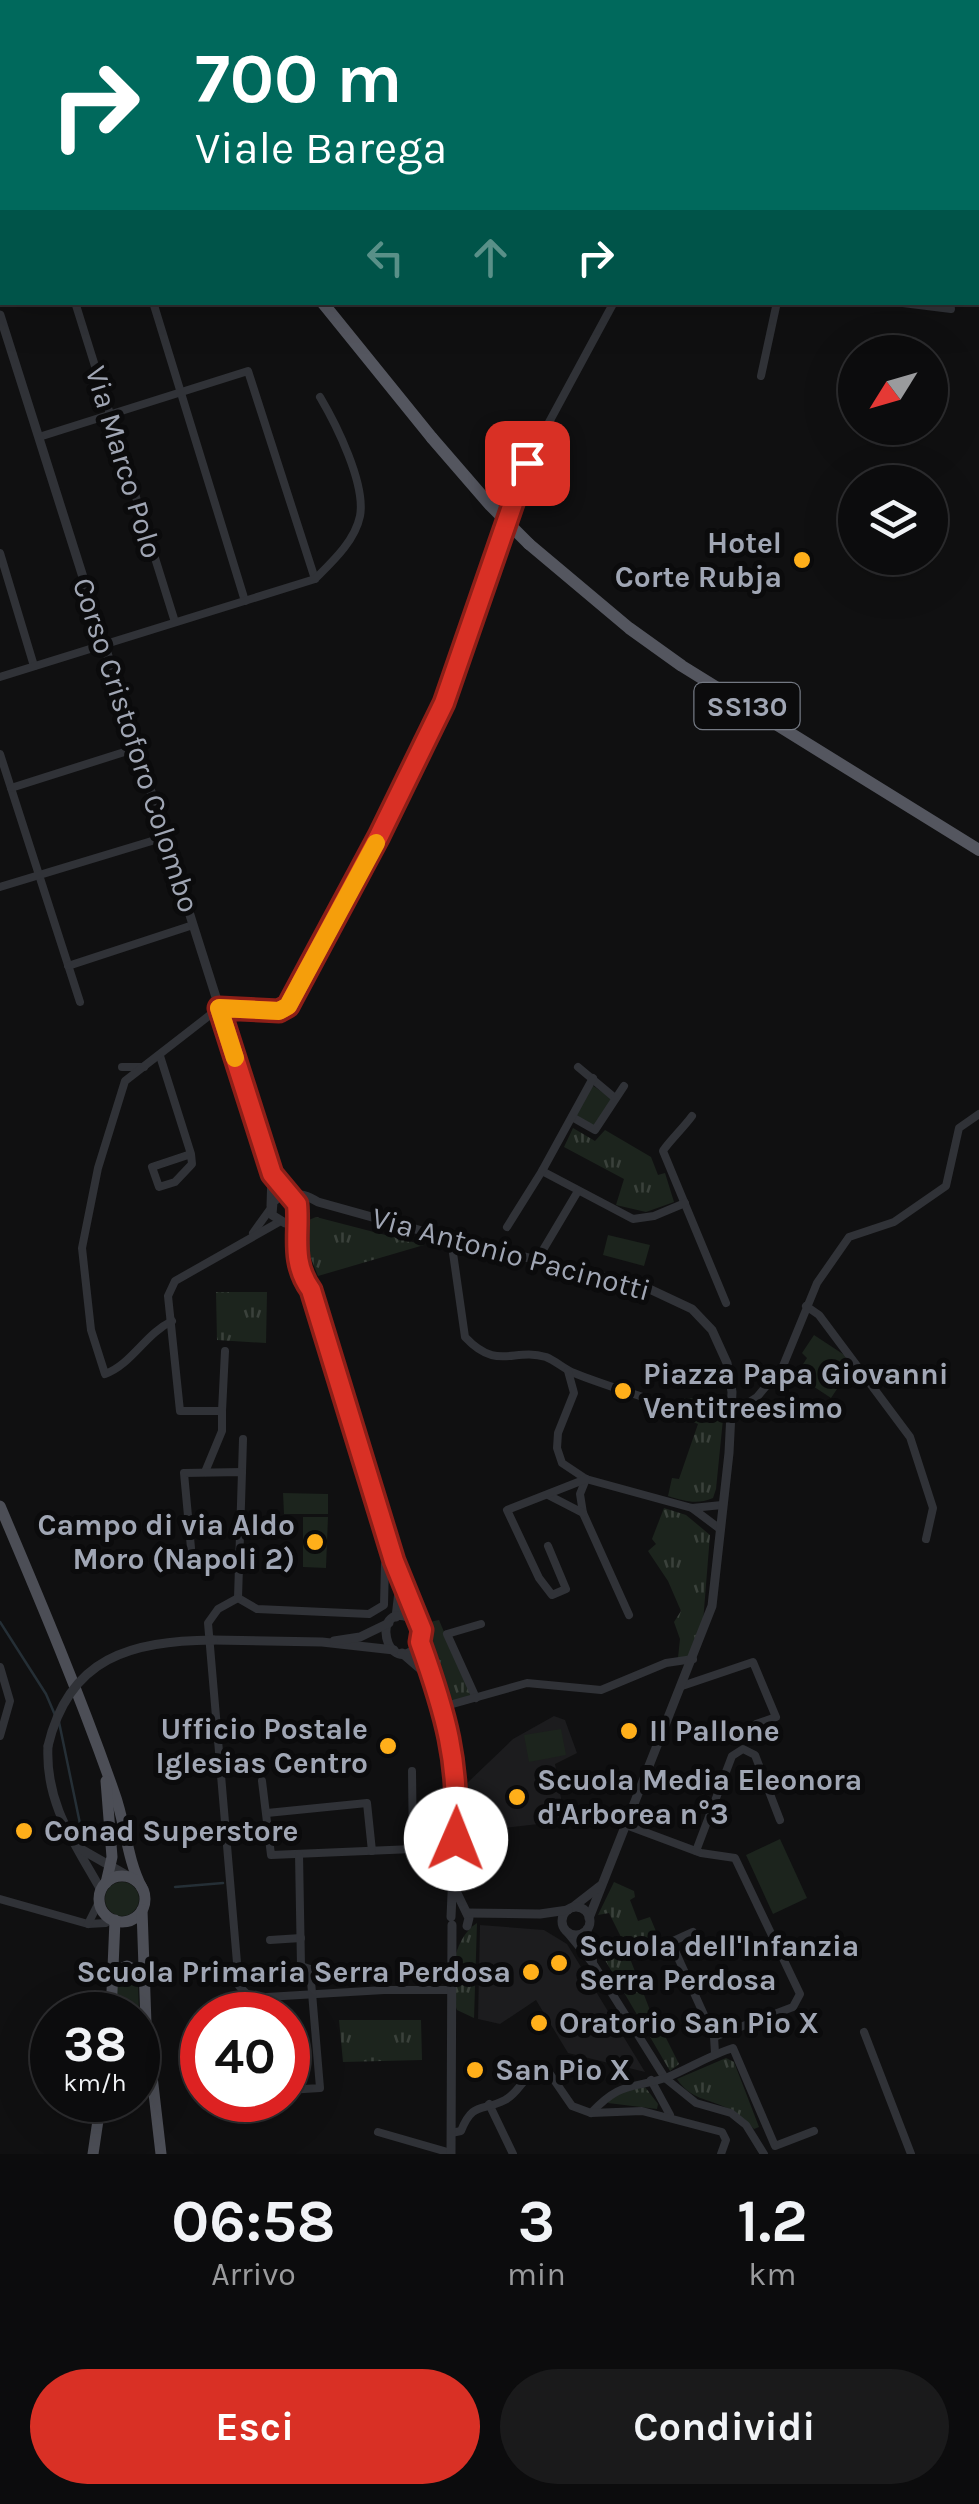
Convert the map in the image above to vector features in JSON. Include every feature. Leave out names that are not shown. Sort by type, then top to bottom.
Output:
[{"type":"highway","name":"SS130","points":[[324,305],[490,505],[594,600],[682,666],[979,850]]},
{"type":"main road","points":[[0,1506],[58,1642],[116,1795],[131,1867],[145,1899],[144,1988],[161,2154]]},
{"type":"main road","points":[[104,1767],[110,1864],[102,1891],[103,1911],[113,1919],[130,1920],[142,1910]]},
{"type":"main road","points":[[102,1891],[114,1878],[128,1876],[142,1888]]},
{"type":"main road","points":[[112,1991],[113,1919]]},
{"type":"main road","points":[[112,1991],[119,1970],[126,1966],[137,1971],[144,1988]]},
{"type":"main road","points":[[93,2154],[98,2122]]},
{"type":"street","name":"Via Marco Polo","points":[[76,305],[175,622]]},
{"type":"street","points":[[154,305],[245,602]]},
{"type":"street","points":[[172,1322],[155,1329],[116,1370],[106,1374],[91,1330],[82,1248],[100,1163],[125,1081],[219,1008],[279,1011],[288,1006],[379,836],[444,703],[527,463],[612,305]]},
{"type":"street","points":[[761,376],[777,305]]},
{"type":"street","points":[[919,305],[951,309]]},
{"type":"street","name":"Corso Cristoforo Colombo","points":[[0,315],[272,1174],[297,1204],[299,1260]]},
{"type":"street","points":[[39,437],[248,371],[315,580]]},
{"type":"street","points":[[0,677],[315,580],[342,552],[360,515],[355,478],[340,431],[320,398]]},
{"type":"street","points":[[0,553],[34,666]]},
{"type":"street","points":[[11,788],[137,748]]},
{"type":"street","points":[[0,754],[80,1002]]},
{"type":"street","points":[[0,886],[165,838]]},
{"type":"street","points":[[68,966],[193,925]]},
{"type":"street","points":[[160,1056],[190,1154],[192,1164],[175,1182],[159,1187],[152,1167],[190,1154]]},
{"type":"street","points":[[122,1067],[144,1067]]},
{"type":"street","points":[[578,1067],[615,1098]]},
{"type":"street","points":[[508,1227],[592,1078]]},
{"type":"street","points":[[572,1117],[594,1130],[624,1086]]},
{"type":"street","points":[[731,1414],[757,1397],[783,1366],[817,1283],[849,1236],[894,1222],[946,1186],[959,1128],[979,1114]]},
{"type":"street","points":[[692,1116],[664,1151],[726,1303]]},
{"type":"street","points":[[542,1172],[626,1218],[639,1220],[685,1203]]},
{"type":"street","name":"Corso Cristoforo Colombo","points":[[272,1174],[274,1218],[280,1222],[311,1290],[392,1556],[422,1630],[420,1642],[452,1744],[457,1780],[450,1990],[452,2153]]},
{"type":"street","points":[[537,1260],[578,1190]]},
{"type":"street","name":"Via Antonio Pacinotti","points":[[288,1196],[298,1194],[451,1239],[644,1286],[692,1309],[712,1330],[727,1363],[731,1414],[712,1606],[588,1923]]},
{"type":"street","points":[[252,1235],[279,1196],[288,1196]]},
{"type":"street","points":[[222,1410],[180,1412],[168,1296],[175,1280],[252,1235],[289,1222],[305,1206],[318,1202]]},
{"type":"street","points":[[451,1239],[465,1337],[487,1354],[549,1358],[568,1372],[657,1402]]},
{"type":"street","points":[[806,1306],[819,1315],[910,1438],[934,1508],[926,1539]]},
{"type":"street","points":[[205,1472],[222,1431],[225,1350]]},
{"type":"street","points":[[568,1372],[574,1393],[558,1433],[562,1463],[586,1479],[692,1508],[722,1505]]},
{"type":"street","points":[[238,1598],[243,1439]]},
{"type":"street","points":[[192,1548],[184,1472],[242,1472]]},
{"type":"street","points":[[548,1546],[566,1590],[552,1595],[539,1578],[507,1510],[586,1479]]},
{"type":"street","points":[[586,1479],[580,1494],[583,1513],[629,1616]]},
{"type":"street","points":[[548,1494],[583,1513]]},
{"type":"street","points":[[692,1508],[720,1530]]},
{"type":"street","points":[[238,1598],[257,1609],[369,1614],[384,1605],[385,1564],[392,1556]]},
{"type":"street","name":"Corso Cristoforo Colombo","points":[[398,1652],[384,1637],[392,1620],[399,1576]]},
{"type":"street","points":[[238,1598],[218,1610],[208,1623],[239,1986],[251,1998],[450,1990]]},
{"type":"street","points":[[322,1642],[360,1638],[406,1616],[416,1620]]},
{"type":"street","points":[[476,1698],[447,1634],[481,1624]]},
{"type":"street","points":[[88,1924],[102,1891],[60,1822],[46,1772],[53,1723],[66,1698],[88,1672],[104,1660],[150,1644],[213,1640],[322,1642],[398,1652],[413,1650],[420,1642]]},
{"type":"street","points":[[398,1652],[433,1680]]},
{"type":"street","points":[[442,1707],[527,1683],[602,1690],[666,1663],[694,1659]]},
{"type":"street","points":[[682,1686],[752,1662],[776,1717],[756,1724]]},
{"type":"street","points":[[0,1667],[10,1701],[0,1736]]},
{"type":"street","points":[[696,1851],[732,1756],[743,1749],[754,1754],[780,1820]]},
{"type":"street","points":[[412,1771],[413,1849]]},
{"type":"street","points":[[262,1781],[271,1855],[455,1851]]},
{"type":"street","points":[[268,1813],[367,1804],[372,1851]]},
{"type":"street","points":[[626,1825],[696,1851],[735,1858],[800,1994],[793,2007],[714,2037]]},
{"type":"street","points":[[75,1844],[128,1876]]},
{"type":"street","points":[[299,1854],[302,1966],[310,1969],[314,1994],[320,2088],[310,2089]]},
{"type":"street","name":"Via Antonio Pacinotti","points":[[570,1909],[602,1884]]},
{"type":"street","name":"Corso Cristoforo Colombo","points":[[452,1954],[466,1919],[453,1885]]},
{"type":"street","points":[[0,1898],[88,1924],[113,1919]]},
{"type":"street","points":[[570,1909],[562,1918],[565,1929],[594,1965],[665,2078],[696,2103],[730,2113],[746,2125],[764,2154]]},
{"type":"street","points":[[466,1919],[457,1911],[452,1921],[459,1929],[466,1919],[482,1913],[584,1910],[594,1965]]},
{"type":"street","points":[[540,1914],[574,1935],[588,1923]]},
{"type":"street","points":[[693,1932],[671,1942],[714,2037],[716,2053]]},
{"type":"street","points":[[270,1940],[301,1938]]},
{"type":"street","points":[[864,2032],[912,2154]]},
{"type":"street","points":[[592,2113],[609,2094],[665,2078],[734,2048],[775,2146],[814,2131]]},
{"type":"street","points":[[451,2133],[461,2131],[475,2108],[506,2100],[526,2076],[538,2071],[550,2074],[572,2106],[592,2113],[642,2111],[722,2132],[726,2140],[721,2154]]},
{"type":"street","points":[[650,2080],[671,2116]]},
{"type":"street","points":[[489,2104],[513,2152]]},
{"type":"street","points":[[451,2118],[466,2118]]},
{"type":"street","points":[[378,2132],[452,2153]]},
{"type":"shaded area","points":[[554,1716],[565,1720],[577,1753],[555,1764],[565,1821],[469,1832],[463,1787],[513,1739]]},
{"type":"shaded area","name":"Scuola Primaria Serra Perdosa","points":[[480,1925],[544,1930],[567,1944],[645,2072],[568,2053],[536,2000],[500,2024],[478,2019]]},
{"type":"green space","points":[[592,1085],[612,1099],[593,1127],[575,1116]]},
{"type":"green space","points":[[573,1128],[595,1141],[605,1130],[651,1157],[658,1175],[665,1173],[674,1202],[646,1212],[616,1205],[624,1179],[564,1147]]},
{"type":"green space","points":[[316,1217],[424,1245],[318,1276],[301,1233],[304,1222]]},
{"type":"green space","points":[[608,1235],[650,1245],[644,1266],[603,1255]]},
{"type":"green space","points":[[216,1292],[267,1292],[266,1343],[217,1340]]},
{"type":"green space","points":[[814,1335],[849,1358],[838,1376],[843,1380],[831,1398],[796,1375],[807,1358],[802,1353]]},
{"type":"green space","points":[[684,1398],[725,1399],[716,1489],[713,1498],[701,1501],[668,1496],[672,1478],[679,1479],[698,1424],[682,1417]]},
{"type":"green space","name":"Campo di via Aldo Moro (Napoli 2)","points":[[283,1493],[328,1494],[328,1514],[284,1514]]},
{"type":"green space","points":[[664,1508],[686,1515],[710,1535],[703,1622],[692,1657],[678,1658],[680,1639],[674,1622],[681,1611],[668,1581],[648,1551],[656,1544],[652,1539]]},
{"type":"green space","name":"Campo di via Aldo Moro (Napoli 2)","points":[[303,1517],[328,1517],[326,1568],[303,1567]]},
{"type":"green space","points":[[439,1620],[471,1696],[443,1704],[422,1642],[421,1624]]},
{"type":"green space","points":[[561,1729],[566,1755],[529,1762],[524,1735]]},
{"type":"green space","points":[[780,1839],[807,1898],[773,1914],[746,1855]]},
{"type":"green space","points":[[122,1882],[134,1887],[139,1899],[134,1911],[122,1916],[110,1911],[105,1899],[110,1887]]},
{"type":"green space","points":[[614,1882],[634,1891],[635,1897],[630,1900],[638,1921],[650,1917],[660,1941],[629,1956],[651,2013],[656,2012],[668,2032],[666,2038],[679,2064],[670,2071],[605,1960],[627,1949],[609,1913],[598,1915]]},
{"type":"green space","points":[[477,1923],[474,2018],[457,2010],[452,1976],[462,1940]]},
{"type":"green space","points":[[121,1973],[136,1973],[138,1992],[115,1992]]},
{"type":"green space","points":[[339,2020],[421,2020],[422,2060],[343,2062]]},
{"type":"green space","points":[[726,2058],[734,2062],[759,2127],[754,2129],[731,2110],[694,2095],[677,2079]]},
{"type":"green space","points":[[645,2087],[658,2104],[657,2109],[608,2103],[612,2094]]},
{"type":"waterway","points":[[0,1622],[55,1715]]},
{"type":"waterway","points":[[59,1722],[84,1843]]},
{"type":"waterway","points":[[175,1887],[223,1883]]},
{"type":"slow traffic","points":[[235,1058],[219,1008],[279,1011],[288,1006],[376,843]]},
{"type":"place","name":"Hotel Corte Rubja","points":[[802,560]]},
{"type":"place","name":"Piazza Papa Giovanni Ventitreesimo","points":[[623,1391]]},
{"type":"place","name":"Campo di via Aldo Moro (Napoli 2)","points":[[315,1542]]},
{"type":"place","name":"Il Pallone","points":[[629,1731]]},
{"type":"place","name":"Ufficio Postale Iglesias Centro","points":[[388,1746]]},
{"type":"place","name":"Scuola Media Eleonora d'Arborea n°3","points":[[517,1797]]},
{"type":"place","name":"Conad Superstore","points":[[24,1831]]},
{"type":"place","name":"Scuola dell'Infanzia Serra Perdosa","points":[[559,1963]]},
{"type":"place","name":"Scuola Primaria Serra Perdosa","points":[[531,1972]]},
{"type":"place","name":"Oratorio San Pio X","points":[[539,2023]]},
{"type":"place","name":"San Pio X","points":[[475,2070]]},
{"type":"route","points":[[456,1839],[457,1780],[452,1744],[420,1642],[422,1630],[394,1561],[344,1392],[299,1260],[297,1204],[272,1174],[219,1008],[279,1011],[288,1006],[379,836],[444,703],[527,463]]}]
